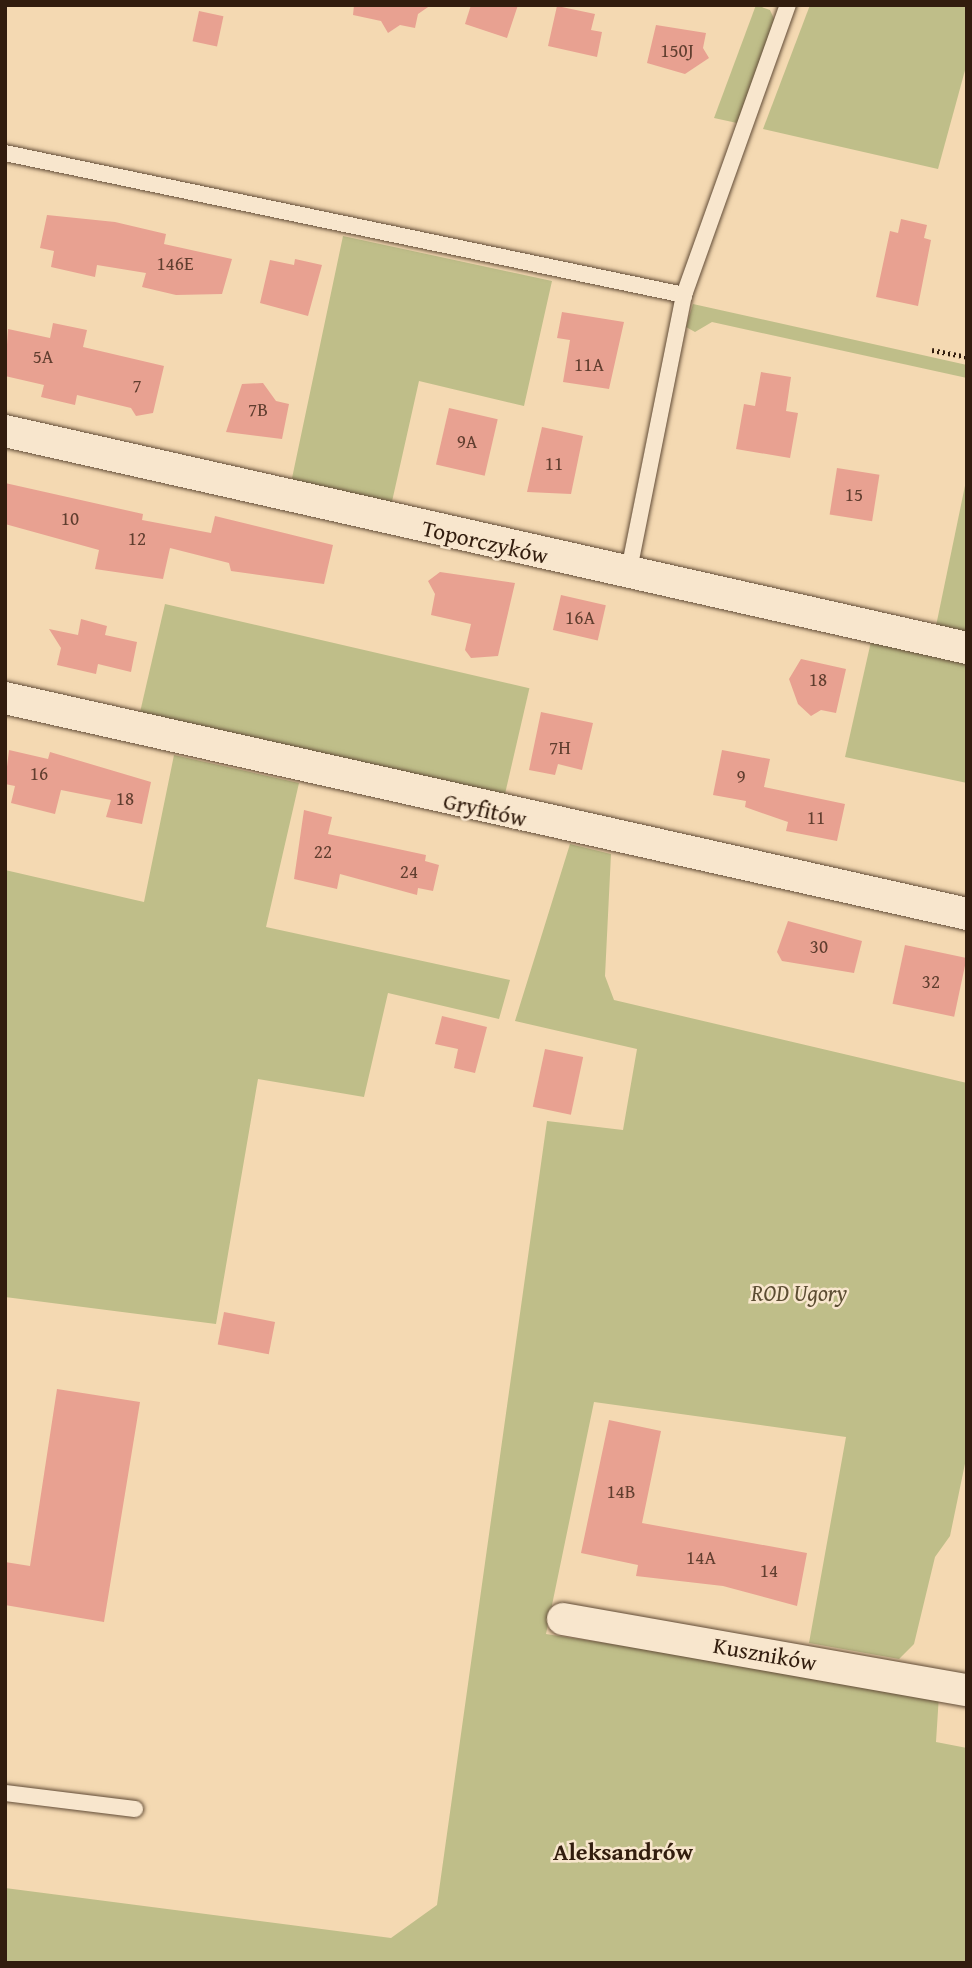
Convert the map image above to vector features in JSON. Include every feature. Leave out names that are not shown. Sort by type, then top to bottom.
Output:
[{"type":"street","name":"Toporczyków","points":[[5,431],[628,575],[967,648]]},
{"type":"street","name":"Gryfitów","points":[[5,698],[967,915]]},
{"type":"street","name":"Kuszników","points":[[563,1619],[967,1689]]},
{"type":"lane","points":[[628,575],[684,295],[788,5]]},
{"type":"lane","points":[[5,153],[684,295]]},
{"type":"lane","points":[[5,1793],[135,1809]]},
{"type":"path","points":[[932,349],[967,357]]},
{"type":"green space","points":[[756,5],[770,10],[775,21],[737,123],[714,118]]},
{"type":"green space","points":[[810,5],[967,5],[967,63],[938,169],[763,129]]},
{"type":"green space","points":[[343,236],[552,281],[524,406],[419,381],[391,506],[291,483]]},
{"type":"green space","points":[[693,304],[967,365],[967,378],[712,322],[695,332],[686,327]]},
{"type":"green space","points":[[967,476],[967,633],[936,626]]},
{"type":"green space","points":[[165,604],[529,688],[504,797],[140,713]]},
{"type":"green space","points":[[872,637],[967,657],[967,783],[845,757]]},
{"type":"green space","points":[[174,755],[299,783],[266,927],[510,980],[499,1019],[388,993],[364,1097],[258,1079],[216,1324],[5,1297],[5,870],[144,902]]},
{"type":"green space","name":"ROD Ugory","points":[[570,844],[611,854],[605,976],[614,1000],[967,1083],[967,1454],[950,1536],[935,1557],[914,1644],[899,1659],[809,1643],[846,1437],[594,1402],[546,1634],[939,1695],[936,1742],[967,1748],[967,1963],[5,1963],[5,1888],[391,1938],[437,1905],[547,1121],[623,1130],[637,1049],[515,1021]]},
{"type":"building","points":[[354,5],[431,5],[418,14],[415,28],[400,25],[388,33],[381,21],[353,15]]},
{"type":"building","points":[[471,5],[518,5],[507,38],[465,24]]},
{"type":"building","points":[[557,6],[595,14],[591,30],[602,32],[597,57],[548,46]]},
{"type":"building","points":[[199,11],[223,16],[217,47],[193,41]]},
{"type":"building","points":[[656,25],[706,33],[703,48],[709,58],[685,74],[647,63]]},
{"type":"building","points":[[47,215],[115,222],[166,234],[164,244],[232,259],[222,294],[176,295],[142,287],[146,273],[97,265],[95,277],[51,267],[54,251],[40,248]]},
{"type":"building","points":[[901,219],[927,225],[924,238],[931,240],[918,306],[876,297],[890,231],[898,233]]},
{"type":"building","points":[[295,259],[322,265],[308,316],[260,303],[270,260],[294,265]]},
{"type":"building","points":[[562,312],[624,322],[609,389],[563,382],[570,340],[557,338]]},
{"type":"building","points":[[53,323],[87,330],[83,347],[164,366],[153,413],[136,416],[131,408],[77,395],[75,405],[41,397],[44,385],[5,376],[8,329],[50,338]]},
{"type":"building","points":[[761,372],[791,377],[786,411],[798,413],[790,458],[736,449],[744,404],[755,406]]},
{"type":"building","points":[[263,383],[276,401],[289,404],[282,439],[226,432],[242,384]]},
{"type":"building","points":[[449,408],[498,419],[485,476],[436,465]]},
{"type":"building","points":[[542,427],[583,436],[571,494],[527,492]]},
{"type":"building","points":[[837,468],[879,475],[872,521],[830,514]]},
{"type":"building","points":[[5,483],[143,514],[142,520],[211,533],[215,516],[333,545],[324,584],[231,571],[229,563],[170,548],[163,579],[95,569],[99,550],[5,524]]},
{"type":"building","points":[[440,572],[515,583],[498,656],[471,658],[465,650],[471,624],[431,615],[435,594],[428,581]]},
{"type":"building","points":[[561,595],[606,605],[598,640],[553,630]]},
{"type":"building","points":[[81,619],[107,626],[105,635],[137,642],[131,672],[98,664],[96,674],[57,665],[61,648],[49,629],[78,635]]},
{"type":"building","points":[[801,659],[846,669],[836,713],[821,710],[811,716],[798,704],[789,679]]},
{"type":"building","points":[[541,712],[593,723],[582,770],[558,764],[555,775],[529,770]]},
{"type":"building","points":[[9,750],[48,759],[50,752],[151,782],[142,824],[106,817],[111,800],[61,790],[55,814],[11,803],[15,786],[5,784]]},
{"type":"building","points":[[722,750],[770,759],[764,787],[845,804],[837,841],[786,831],[788,822],[745,807],[746,801],[713,795]]},
{"type":"building","points":[[304,810],[332,817],[328,834],[426,855],[425,861],[439,865],[433,891],[418,888],[417,895],[340,874],[337,889],[294,879]]},
{"type":"building","points":[[788,921],[862,941],[854,973],[782,961],[777,952]]},
{"type":"building","points":[[905,945],[967,958],[954,1017],[893,1004]]},
{"type":"building","points":[[442,1016],[487,1027],[475,1073],[454,1068],[458,1049],[435,1044]]},
{"type":"building","points":[[545,1049],[583,1057],[571,1115],[533,1107]]},
{"type":"building","points":[[224,1312],[275,1322],[269,1354],[218,1344]]},
{"type":"building","points":[[57,1389],[140,1402],[104,1622],[5,1605],[5,1562],[30,1566]]},
{"type":"building","points":[[609,1420],[661,1431],[642,1523],[807,1553],[797,1606],[723,1586],[636,1576],[638,1565],[581,1553]]},
{"type":"district","name":"Aleksandrów","points":[[623,1852]]}]
